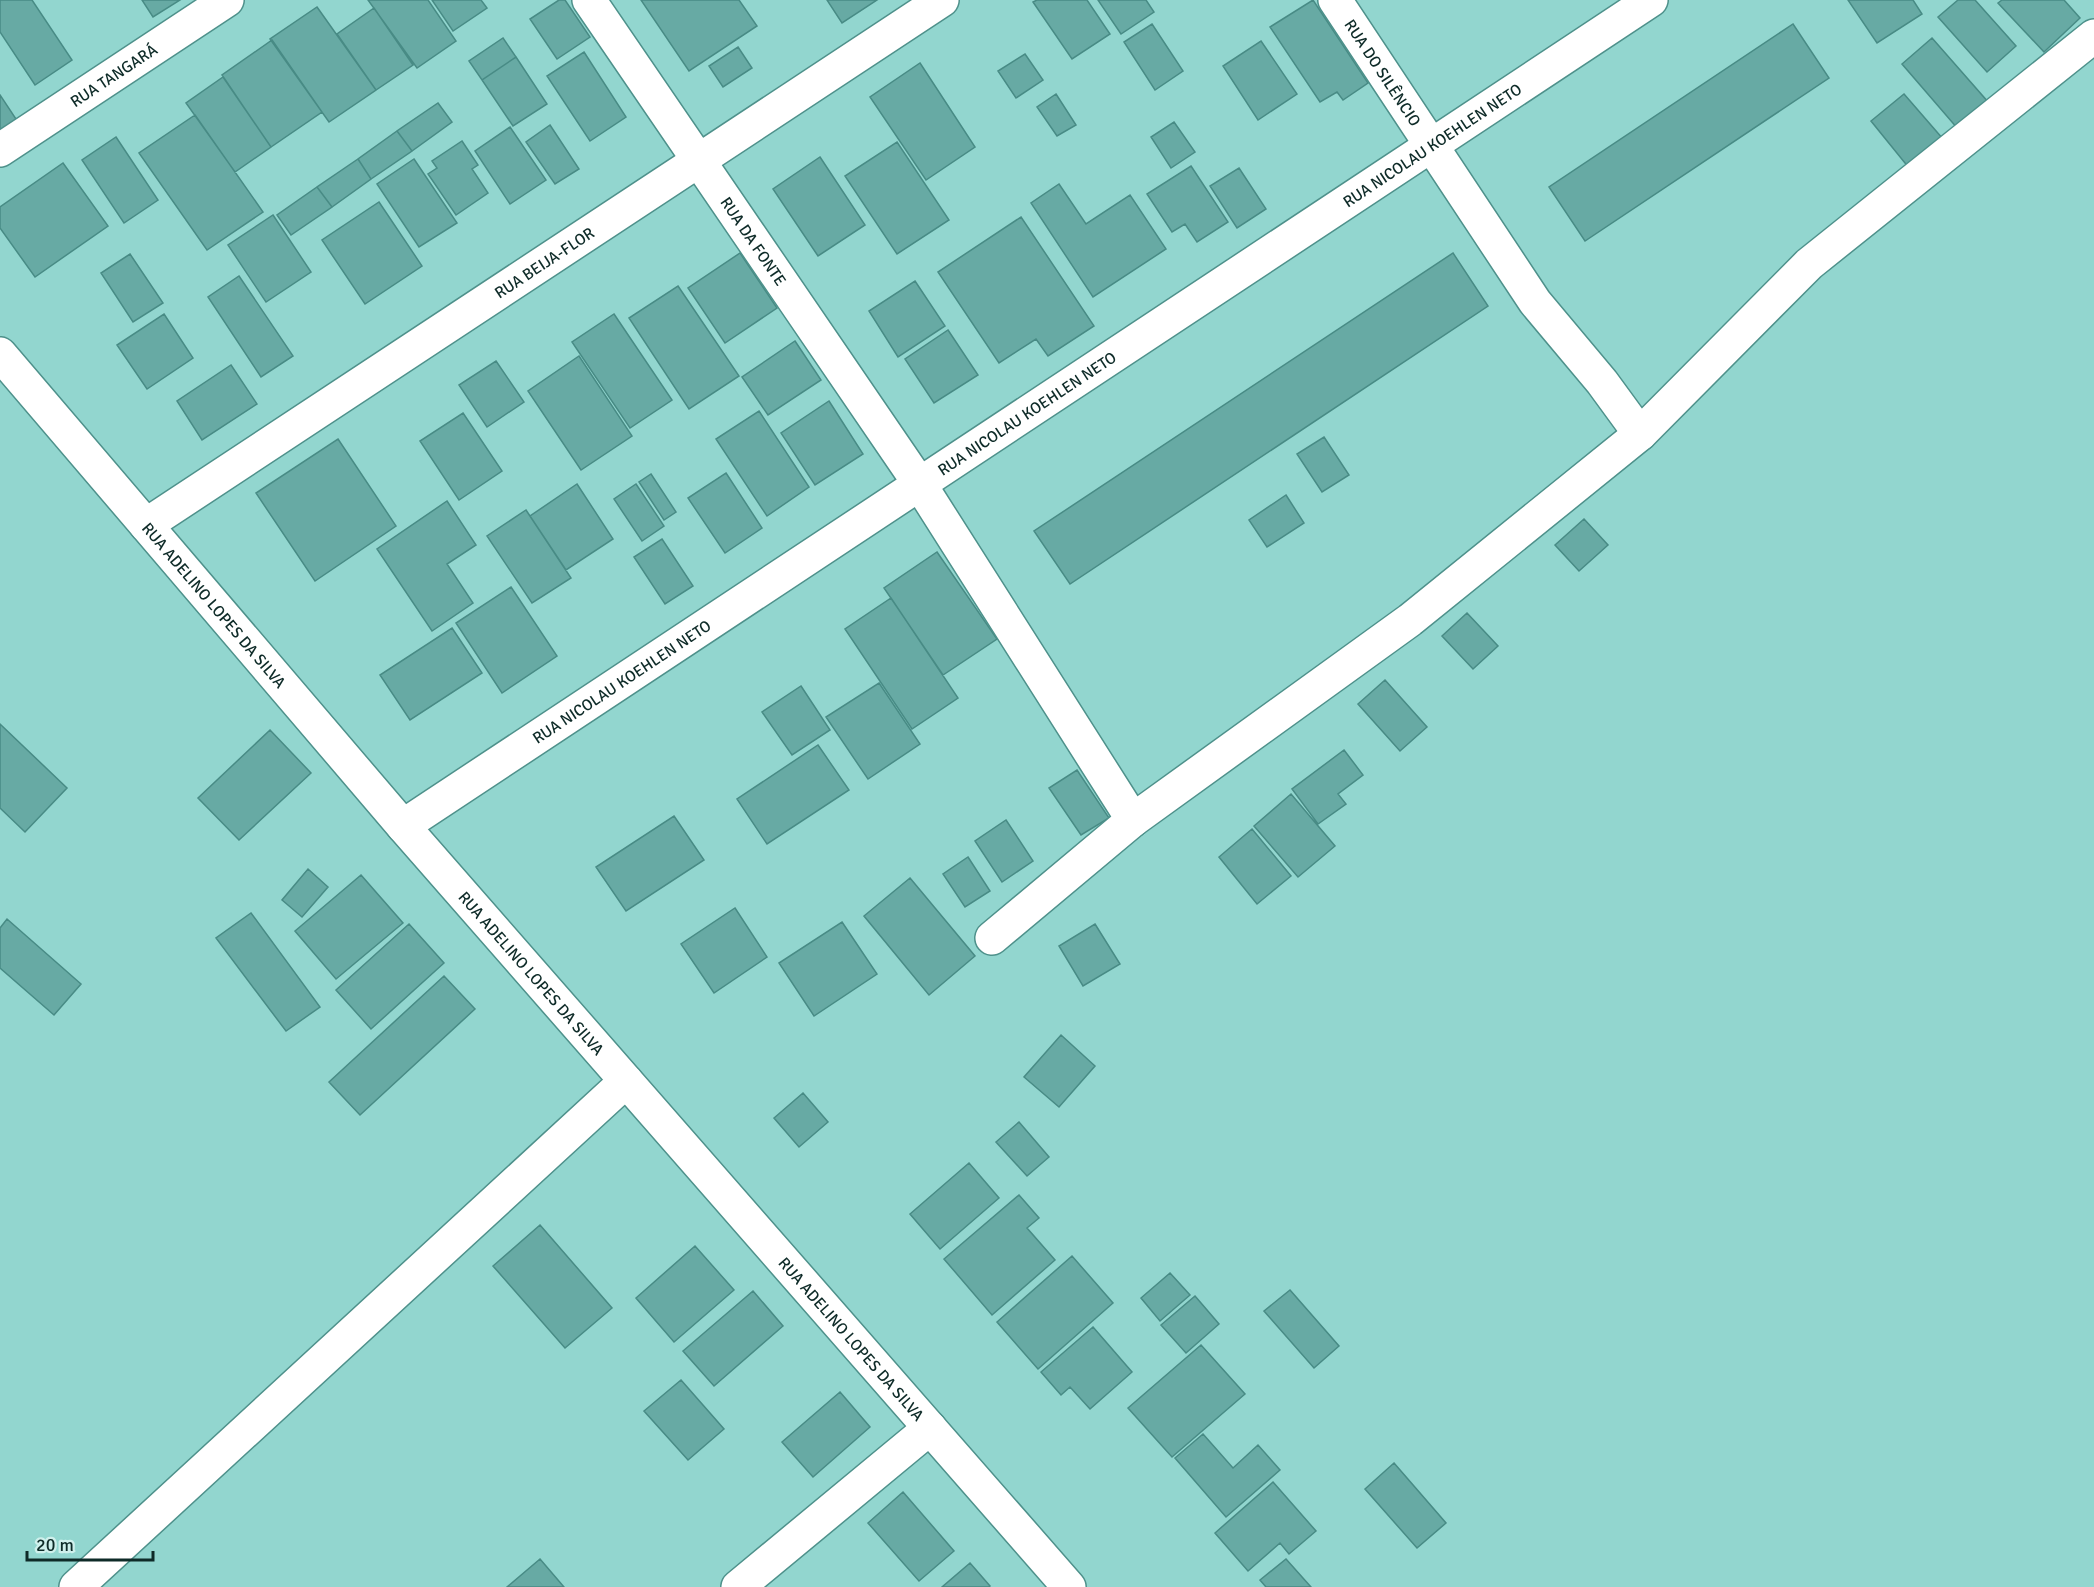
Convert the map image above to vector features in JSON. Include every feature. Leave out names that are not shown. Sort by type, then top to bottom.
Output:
[{"type":"street","name":"RUA TANGARÁ","points":[[0,150],[227,0]]},
{"type":"street","name":"RUA DA FONTE","points":[[589,0],[919,483],[1133,820]]},
{"type":"street","name":"RUA BEIJA-FLOR","points":[[146,525],[942,0]]},
{"type":"street","name":"RUA DO SILÊNCIO","points":[[1335,0],[1535,302],[1602,382],[1640,434]]},
{"type":"street","name":"RUA NICOLAU KOEHLEN NETO","points":[[403,826],[1651,0]]},
{"type":"street","points":[[992,938],[1133,820],[1410,620],[1640,434],[1809,264],[2094,36]]},
{"type":"street","name":"RUA ADELINO LOPES DA SILVA","points":[[0,354],[403,826],[1069,1587]]},
{"type":"street","points":[[76,1587],[626,1081]]},
{"type":"street","points":[[738,1587],[930,1428]]},
{"type":"building","points":[[0,0],[32,0],[72,60],[35,85],[0,32]]},
{"type":"building","points":[[142,0],[180,0],[153,17]]},
{"type":"building","points":[[368,0],[428,0],[456,41],[417,68]]},
{"type":"building","points":[[432,0],[481,0],[487,8],[453,31]]},
{"type":"building","points":[[559,0],[565,0],[590,37],[557,59],[530,19]]},
{"type":"building","points":[[641,0],[739,0],[757,26],[689,71]]},
{"type":"building","points":[[827,0],[877,0],[842,23]]},
{"type":"building","points":[[1037,0],[1087,0],[1110,34],[1072,59],[1033,2]]},
{"type":"building","points":[[1098,0],[1146,0],[1154,12],[1121,34]]},
{"type":"building","points":[[1313,0],[1368,83],[1343,100],[1337,92],[1320,102],[1270,27]]},
{"type":"building","points":[[1848,0],[1913,0],[1922,14],[1877,43]]},
{"type":"building","points":[[1958,0],[1975,0],[2016,46],[1987,72],[1938,17]]},
{"type":"building","points":[[2002,0],[2064,0],[2080,18],[2044,52],[1998,3]]},
{"type":"building","points":[[317,7],[376,90],[329,122],[270,39]]},
{"type":"building","points":[[374,8],[413,65],[376,90],[337,34]]},
{"type":"building","points":[[1152,24],[1183,71],[1155,90],[1124,42]]},
{"type":"building","points":[[1793,24],[1829,78],[1585,241],[1549,187]]},
{"type":"building","points":[[503,38],[516,57],[482,80],[469,61]]},
{"type":"building","points":[[1932,38],[1989,103],[1958,129],[1902,64]]},
{"type":"building","points":[[272,40],[322,112],[271,147],[222,75]]},
{"type":"building","points":[[1261,41],[1297,94],[1258,120],[1223,66]]},
{"type":"building","points":[[738,47],[752,68],[723,87],[709,66]]},
{"type":"building","points":[[584,52],[626,117],[590,141],[547,76]]},
{"type":"building","points":[[1025,54],[1043,80],[1016,98],[998,71]]},
{"type":"building","points":[[516,57],[547,104],[513,126],[482,80]]},
{"type":"building","points":[[920,63],[975,147],[926,180],[870,97]]},
{"type":"building","points":[[223,77],[271,147],[235,172],[186,103]]},
{"type":"building","points":[[1056,94],[1076,125],[1057,136],[1037,107]]},
{"type":"building","points":[[1904,94],[1943,139],[1909,168],[1871,121]]},
{"type":"building","points":[[0,95],[18,122],[0,134]]},
{"type":"building","points":[[438,103],[452,122],[412,151],[397,131]]},
{"type":"building","points":[[195,115],[263,212],[207,250],[139,153]]},
{"type":"building","points":[[1174,122],[1195,152],[1171,168],[1151,137]]},
{"type":"building","points":[[550,125],[579,169],[555,184],[526,142]]},
{"type":"building","points":[[510,127],[546,180],[510,204],[475,151]]},
{"type":"building","points":[[397,131],[412,151],[371,179],[358,159]]},
{"type":"building","points":[[116,137],[158,200],[124,223],[82,160]]},
{"type":"building","points":[[462,141],[478,165],[472,169],[488,193],[456,215],[428,174],[437,168],[432,161]]},
{"type":"building","points":[[897,142],[949,220],[897,254],[845,176]]},
{"type":"building","points":[[820,157],[865,225],[818,256],[773,189]]},
{"type":"building","points":[[358,159],[371,179],[332,207],[317,187]]},
{"type":"building","points":[[414,159],[457,223],[419,247],[377,184]]},
{"type":"building","points":[[63,163],[108,226],[35,277],[0,228],[0,207]]},
{"type":"building","points":[[1191,166],[1228,222],[1197,242],[1185,224],[1172,232],[1147,194]]},
{"type":"building","points":[[1239,168],[1266,209],[1237,228],[1210,186]]},
{"type":"building","points":[[1059,184],[1086,224],[1130,195],[1166,249],[1093,297],[1031,203]]},
{"type":"building","points":[[317,187],[332,207],[291,235],[277,215]]},
{"type":"building","points":[[379,202],[422,266],[365,304],[322,240]]},
{"type":"building","points":[[273,215],[311,272],[266,302],[228,245]]},
{"type":"building","points":[[1021,217],[1094,326],[1048,356],[1036,339],[999,363],[938,272]]},
{"type":"building","points":[[740,253],[777,308],[725,343],[688,288]]},
{"type":"building","points":[[1453,253],[1488,306],[1070,584],[1034,531]]},
{"type":"building","points":[[130,254],[163,303],[133,322],[101,273]]},
{"type":"building","points":[[239,276],[293,356],[261,377],[208,297]]},
{"type":"building","points":[[915,281],[945,326],[898,357],[869,311]]},
{"type":"building","points":[[678,286],[739,376],[689,409],[629,318]]},
{"type":"building","points":[[164,314],[193,358],[147,389],[117,345]]},
{"type":"building","points":[[614,314],[672,400],[630,428],[572,342]]},
{"type":"building","points":[[948,330],[978,375],[934,403],[905,359]]},
{"type":"building","points":[[795,341],[821,380],[768,415],[742,377]]},
{"type":"building","points":[[579,356],[632,436],[581,470],[528,391]]},
{"type":"building","points":[[496,361],[524,402],[487,427],[459,385]]},
{"type":"building","points":[[231,365],[257,404],[202,440],[177,401]]},
{"type":"building","points":[[829,401],[863,454],[815,485],[781,433]]},
{"type":"building","points":[[759,411],[809,487],[767,516],[716,439]]},
{"type":"building","points":[[463,413],[502,471],[459,500],[420,441]]},
{"type":"building","points":[[1324,437],[1349,475],[1322,492],[1297,454]]},
{"type":"building","points":[[338,439],[396,526],[315,581],[256,493]]},
{"type":"building","points":[[726,473],[762,528],[725,553],[688,498]]},
{"type":"building","points":[[651,474],[676,512],[664,520],[639,482]]},
{"type":"building","points":[[577,484],[613,539],[566,570],[530,516]]},
{"type":"building","points":[[636,484],[664,526],[642,541],[614,499]]},
{"type":"building","points":[[1286,495],[1304,523],[1267,547],[1249,520]]},
{"type":"building","points":[[447,501],[476,545],[447,564],[473,603],[432,631],[377,549]]},
{"type":"building","points":[[526,510],[571,578],[532,603],[487,536]]},
{"type":"building","points":[[1584,519],[1608,545],[1579,571],[1555,545]]},
{"type":"building","points":[[662,539],[693,586],[665,604],[634,557]]},
{"type":"building","points":[[937,552],[997,639],[943,675],[884,588]]},
{"type":"building","points":[[511,587],[557,656],[502,693],[456,623]]},
{"type":"building","points":[[891,598],[958,698],[912,729],[845,629]]},
{"type":"building","points":[[1467,613],[1498,646],[1473,669],[1442,636]]},
{"type":"building","points":[[452,628],[482,673],[410,720],[380,675]]},
{"type":"building","points":[[1385,680],[1427,727],[1400,751],[1358,704]]},
{"type":"building","points":[[879,683],[920,744],[868,779],[826,717]]},
{"type":"building","points":[[801,686],[830,730],[792,755],[762,712]]},
{"type":"building","points":[[0,724],[67,788],[25,832],[0,808]]},
{"type":"building","points":[[270,730],[311,773],[239,840],[198,798]]},
{"type":"building","points":[[818,745],[849,790],[767,844],[737,799]]},
{"type":"building","points":[[1344,750],[1363,775],[1338,794],[1346,804],[1318,824],[1292,789]]},
{"type":"building","points":[[1077,770],[1109,818],[1081,835],[1049,788]]},
{"type":"building","points":[[1291,794],[1335,846],[1298,877],[1254,826]]},
{"type":"building","points":[[674,816],[704,860],[626,911],[596,867]]},
{"type":"building","points":[[1006,820],[1033,861],[1002,882],[975,841]]},
{"type":"building","points":[[1252,829],[1291,876],[1257,904],[1219,857]]},
{"type":"building","points":[[968,857],[990,891],[965,907],[943,874]]},
{"type":"building","points":[[308,869],[328,887],[302,917],[282,900]]},
{"type":"building","points":[[361,875],[403,923],[336,979],[295,931]]},
{"type":"building","points":[[910,878],[975,956],[929,995],[864,916]]},
{"type":"building","points":[[735,908],[767,957],[714,993],[681,944]]},
{"type":"building","points":[[251,913],[320,1007],[286,1031],[216,938]]},
{"type":"building","points":[[7,919],[81,984],[54,1015],[0,968],[0,928]]},
{"type":"building","points":[[842,922],[877,974],[814,1016],[779,963]]},
{"type":"building","points":[[409,924],[444,963],[371,1029],[336,990]]},
{"type":"building","points":[[1095,924],[1120,964],[1083,986],[1059,946]]},
{"type":"building","points":[[444,976],[475,1009],[360,1115],[329,1082]]},
{"type":"building","points":[[1061,1035],[1095,1066],[1059,1107],[1024,1077]]},
{"type":"building","points":[[803,1093],[828,1122],[799,1147],[774,1118]]},
{"type":"building","points":[[1019,1122],[1049,1157],[1027,1176],[996,1142]]},
{"type":"building","points":[[969,1163],[999,1198],[940,1249],[910,1214]]},
{"type":"building","points":[[1019,1195],[1039,1218],[1027,1228],[1055,1260],[992,1315],[944,1259]]},
{"type":"building","points":[[540,1225],[612,1308],[565,1348],[493,1266]]},
{"type":"building","points":[[695,1246],[734,1290],[674,1342],[636,1298]]},
{"type":"building","points":[[1072,1256],[1113,1303],[1038,1369],[997,1322]]},
{"type":"building","points":[[1170,1273],[1190,1295],[1160,1321],[1141,1298]]},
{"type":"building","points":[[1290,1290],[1339,1346],[1314,1368],[1264,1311]]},
{"type":"building","points":[[753,1291],[783,1326],[714,1386],[683,1351]]},
{"type":"building","points":[[1195,1296],[1219,1324],[1186,1353],[1161,1325]]},
{"type":"building","points":[[1093,1327],[1132,1372],[1090,1409],[1070,1387],[1061,1395],[1041,1372]]},
{"type":"building","points":[[1201,1345],[1245,1394],[1172,1457],[1128,1408]]},
{"type":"building","points":[[681,1380],[724,1429],[688,1460],[644,1411]]},
{"type":"building","points":[[840,1392],[870,1427],[813,1477],[782,1442]]},
{"type":"building","points":[[1203,1434],[1233,1468],[1258,1445],[1280,1470],[1226,1517],[1175,1458]]},
{"type":"building","points":[[1394,1463],[1446,1523],[1417,1548],[1365,1489]]},
{"type":"building","points":[[1273,1482],[1316,1531],[1289,1554],[1280,1543],[1248,1571],[1215,1533]]},
{"type":"building","points":[[903,1492],[954,1551],[919,1581],[868,1523]]},
{"type":"building","points":[[540,1559],[564,1587],[507,1587]]},
{"type":"building","points":[[1286,1559],[1311,1587],[1266,1587],[1260,1580]]},
{"type":"building","points":[[970,1563],[989,1587],[942,1587]]}]
